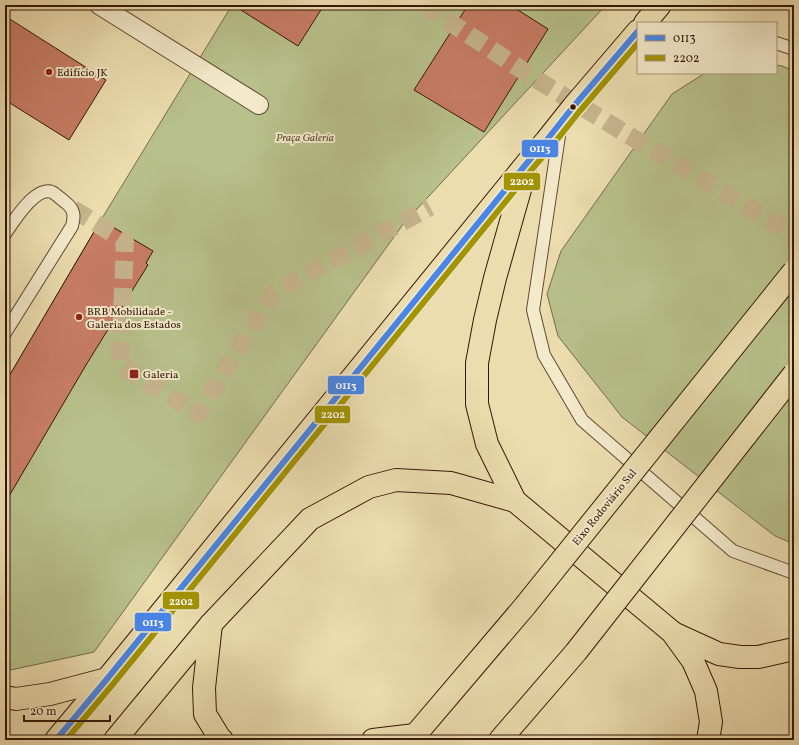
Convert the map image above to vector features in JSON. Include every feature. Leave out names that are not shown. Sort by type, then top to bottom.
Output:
[{"type":"main road","points":[[646,22],[662,6]]},
{"type":"main road","points":[[56,740],[561,122],[628,52],[637,33]]},
{"type":"main road","points":[[527,163],[495,278],[477,363],[477,404],[487,444],[515,501],[672,632],[693,661],[706,691],[711,722],[708,740]]},
{"type":"main road","name":"Eixo Rodoviário Sul","points":[[412,738],[525,606],[794,271]]},
{"type":"main road","points":[[500,740],[576,652],[794,374]]},
{"type":"main road","points":[[115,740],[212,624],[310,519],[369,487],[396,480],[451,484],[515,501]]},
{"type":"main road","points":[[212,624],[204,688],[205,714],[222,740]]},
{"type":"main road","points":[[672,632],[719,654],[740,657],[758,657],[794,649]]},
{"type":"main road","points":[[5,697],[16,699],[50,694],[107,679]]},
{"type":"main road","points":[[520,740],[525,711]]},
{"type":"main road","points":[[373,740],[412,738]]},
{"type":"street","points":[[99,5],[259,105]]},
{"type":"lane","points":[[777,43],[794,48]]},
{"type":"lane","points":[[561,122],[533,310],[544,355],[582,420],[733,551],[794,573]]},
{"type":"lane","points":[[5,234],[18,214],[36,196],[44,192],[52,192],[68,204],[72,209],[74,216],[72,226],[5,333]]},
{"type":"green space","name":"Praça Galeria","points":[[232,5],[606,5],[404,223],[94,652],[6,671],[5,383],[101,220]]},
{"type":"green space","points":[[777,65],[794,71],[794,544],[775,536],[622,417],[558,336],[547,294],[561,251],[672,94],[703,74],[777,74]]},
{"type":"building","points":[[233,5],[324,5],[298,46]]},
{"type":"building","points":[[468,5],[510,5],[548,29],[484,132],[414,90]]},
{"type":"building","name":"Edifício JK","points":[[5,16],[106,80],[69,140],[5,100]]},
{"type":"building","name":"BRB Mobilidade - Galeria dos Estados","points":[[101,220],[153,251],[146,263],[148,265],[86,365],[5,503],[5,383]]},
{"type":"tunnel","points":[[424,5],[534,78],[794,235]]},
{"type":"tunnel","points":[[73,209],[125,241],[120,365],[198,414],[274,292],[430,207]]},
{"type":"transit line","name":"0113","points":[[56,740],[527,163],[637,32]]},
{"type":"transit line","name":"2202","points":[[66,740],[533,168],[637,44]]},
{"type":"place","name":"Edifício JK","points":[[49,72]]},
{"type":"place","name":"BRB Mobilidade - Galeria dos Estados","points":[[79,317]]},
{"type":"place","name":"Galeria","points":[[134,374]]}]
